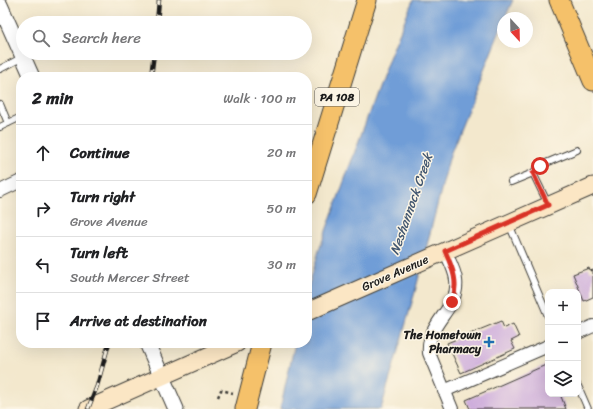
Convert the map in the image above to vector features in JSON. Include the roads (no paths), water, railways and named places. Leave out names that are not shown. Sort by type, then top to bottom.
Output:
[{"type":"main road","name":"PA 108","points":[[312,178],[367,0]]},
{"type":"main road","points":[[559,0],[591,73]]},
{"type":"main road","name":"Grove Avenue","points":[[312,310],[593,186]]},
{"type":"main road","points":[[88,409],[226,348]]},
{"type":"main road","points":[[245,409],[261,348]]},
{"type":"street","points":[[0,5],[16,41]]},
{"type":"street","points":[[24,60],[30,72]]},
{"type":"street","points":[[0,191],[16,183]]},
{"type":"street","points":[[445,251],[455,275],[456,292],[452,302],[430,334],[428,344],[429,354],[452,409]]},
{"type":"street","points":[[581,332],[593,326]]},
{"type":"street","points":[[444,391],[545,347]]},
{"type":"street","points":[[149,348],[176,409]]},
{"type":"lane","points":[[0,69],[17,60]]},
{"type":"lane","points":[[0,104],[8,123]]},
{"type":"lane","points":[[0,127],[16,119]]},
{"type":"lane","points":[[511,182],[533,173],[540,166],[578,150]]},
{"type":"lane","points":[[533,173],[548,205]]},
{"type":"lane","points":[[508,223],[545,309]]},
{"type":"lane","points":[[581,393],[588,409]]},
{"type":"water","name":"Neshannock Creek","points":[[413,0],[513,0],[508,12],[497,12],[497,38],[450,155],[415,292],[381,409],[280,409],[294,348],[312,348],[312,274],[319,250],[389,58]]},
{"type":"railway","points":[[158,16],[159,0]]},
{"type":"railway","points":[[152,72],[153,60]]},
{"type":"railway","points":[[88,409],[97,386],[108,348]]},
{"type":"place","name":"The Hometown Pharmacy","points":[[489,342]]}]
